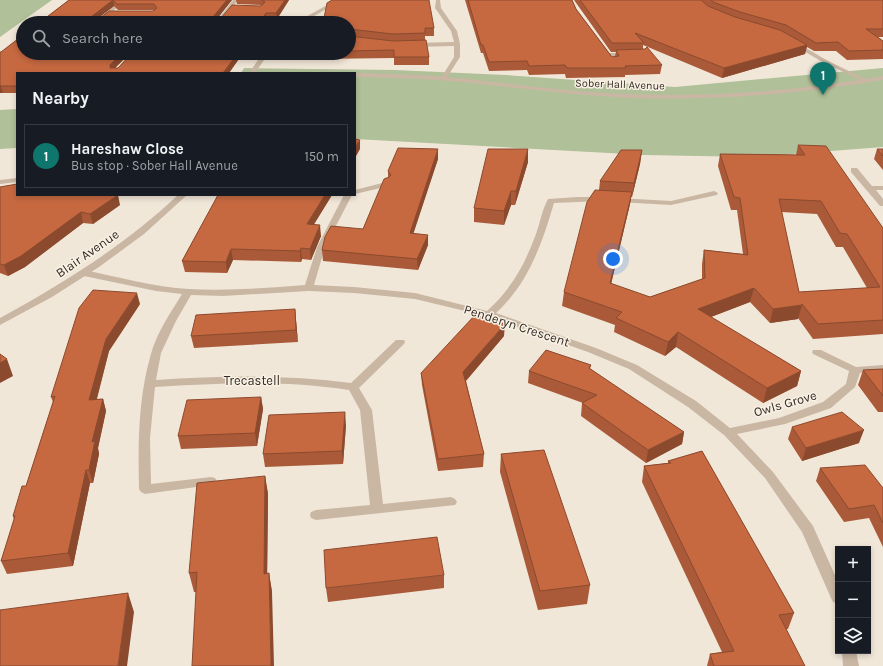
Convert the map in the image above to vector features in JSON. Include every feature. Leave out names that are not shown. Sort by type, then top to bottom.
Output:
[{"type":"street","points":[[223,16],[236,0]]},
{"type":"street","points":[[311,16],[340,0]]},
{"type":"street","points":[[438,0],[438,8],[454,31],[457,44],[457,57],[444,78]]},
{"type":"street","points":[[105,16],[117,6]]},
{"type":"street","points":[[230,7],[238,7]]},
{"type":"street","points":[[109,13],[117,13]]},
{"type":"street","points":[[788,40],[826,62],[866,81]]},
{"type":"street","points":[[407,45],[457,44]]},
{"type":"street","points":[[605,50],[610,57],[635,55]]},
{"type":"street","points":[[253,72],[261,60]]},
{"type":"street","name":"Sober Hall Avenue","points":[[356,75],[444,78],[519,88],[595,94],[701,97],[798,91],[883,78]]},
{"type":"street","points":[[854,170],[883,204]]},
{"type":"street","points":[[0,182],[16,180]]},
{"type":"street","points":[[356,192],[386,184]]},
{"type":"street","points":[[870,188],[883,188]]},
{"type":"street","points":[[489,314],[506,298],[525,270],[537,246],[551,201],[577,198],[597,198],[671,203],[714,193]]},
{"type":"street","name":"Blair Avenue","points":[[0,322],[36,303],[84,273],[154,222],[179,196]]},
{"type":"street","points":[[309,288],[321,247],[347,196]]},
{"type":"street","name":"Penderyn Crescent","points":[[84,273],[156,288],[188,292],[223,293],[309,288],[354,290],[415,296],[489,314],[592,350],[633,367],[692,404],[728,432],[769,475],[808,530],[835,591]]},
{"type":"street","points":[[188,292],[171,320],[156,353],[150,384],[144,438],[145,489],[210,481]]},
{"type":"street","points":[[377,509],[366,410],[352,387],[400,342]]},
{"type":"street","points":[[818,352],[856,370],[883,368]]},
{"type":"street","name":"Owls Grove","points":[[728,432],[781,421],[827,405],[851,385],[856,370]]},
{"type":"street","name":"Trecastell","points":[[150,384],[255,379],[324,382],[352,387]]},
{"type":"street","points":[[316,515],[451,502]]},
{"type":"street","points":[[849,654],[850,666]]},
{"type":"green space","points":[[0,0],[52,0],[30,16],[16,16],[16,26],[0,37]]},
{"type":"green space","points":[[244,68],[395,70],[506,75],[675,87],[883,68],[883,147],[751,157],[645,155],[356,139],[356,72],[242,72]]},
{"type":"green space","points":[[16,109],[16,148],[0,149],[0,110]]},
{"type":"building","points":[[69,0],[113,0],[92,16],[48,16]]},
{"type":"building","points":[[113,0],[227,0],[214,16],[103,16],[109,11],[153,11],[157,8],[154,4],[117,4]]},
{"type":"building","points":[[262,0],[285,0],[276,13],[266,13],[264,16],[223,16],[232,5],[261,6],[265,2]]},
{"type":"building","points":[[332,0],[429,0],[434,28],[425,28],[425,33],[393,34],[356,30],[356,16],[324,16],[327,3]]},
{"type":"building","points":[[468,0],[572,0],[576,9],[612,57],[619,56],[616,50],[645,49],[647,47],[662,65],[625,66],[626,68],[567,68],[565,65],[529,66],[527,61],[489,62],[483,45],[481,45]]},
{"type":"building","points":[[580,0],[701,0],[708,6],[735,17],[780,30],[807,45],[724,68],[635,33],[644,43],[612,43]]},
{"type":"building","points":[[711,0],[883,0],[883,29],[866,29],[883,41],[883,50],[849,51],[838,42],[816,43],[786,25],[740,12]]},
{"type":"building","points":[[356,37],[393,41],[426,40],[429,57],[394,57],[394,50],[356,51]]},
{"type":"building","points":[[16,40],[16,60],[115,60],[110,65],[110,68],[118,68],[125,60],[233,60],[224,72],[16,72],[16,86],[0,86],[1,52]]},
{"type":"building","points":[[356,139],[360,140],[356,146]]},
{"type":"building","points":[[798,145],[826,146],[883,228],[883,320],[818,324],[802,304],[773,309],[754,288],[698,309],[801,371],[767,388],[678,332],[668,342],[616,318],[622,312],[564,292],[587,202],[595,190],[632,192],[610,283],[650,297],[705,278],[704,250],[748,255],[740,198],[734,197],[720,154],[805,155]],"holes":[[[779,199],[821,201],[840,233],[847,234],[880,287],[799,292]]]},
{"type":"building","points":[[398,148],[438,149],[410,233],[428,235],[417,259],[322,250],[325,237],[331,226],[363,229],[384,179],[391,175],[388,171]]},
{"type":"building","points":[[488,149],[528,149],[516,191],[511,191],[504,211],[474,208]]},
{"type":"building","points":[[877,149],[883,149],[883,156]]},
{"type":"building","points":[[621,150],[642,150],[634,183],[600,181]]},
{"type":"building","points":[[16,184],[16,196],[117,196],[90,214],[81,212],[21,256],[4,265],[0,264],[0,187]]},
{"type":"building","points":[[217,196],[324,196],[307,224],[320,225],[310,249],[301,248],[300,251],[231,249],[226,262],[182,261]]},
{"type":"building","points":[[93,290],[137,293],[106,339],[89,400],[103,399],[92,442],[95,441],[89,470],[86,470],[68,553],[1,561],[15,516],[13,516],[22,486],[26,486],[55,396],[51,397],[79,308]]},
{"type":"building","points":[[295,309],[296,330],[191,336],[196,315]]},
{"type":"building","points":[[475,315],[505,324],[463,372],[484,454],[438,459],[421,373]]},
{"type":"building","points":[[546,350],[591,365],[589,368],[684,432],[648,450],[582,403],[597,395],[529,371]]},
{"type":"building","points":[[0,354],[7,359],[0,363]]},
{"type":"building","points":[[883,369],[883,396],[863,370]]},
{"type":"building","points":[[261,397],[255,433],[178,436],[187,400]]},
{"type":"building","points":[[345,412],[342,451],[263,454],[269,415]]},
{"type":"building","points":[[842,412],[864,430],[806,448],[792,427]]},
{"type":"building","points":[[544,450],[590,585],[540,591],[501,454]]},
{"type":"building","points":[[702,451],[794,613],[779,615],[805,666],[714,666],[710,654],[734,651],[644,466],[671,463],[668,461]]},
{"type":"building","points":[[865,465],[883,488],[883,523],[874,505],[849,509],[820,468]]},
{"type":"building","points":[[265,476],[264,574],[269,573],[271,666],[192,666],[197,572],[189,573],[197,483]]},
{"type":"building","points":[[437,537],[444,575],[326,588],[324,550]]},
{"type":"building","points":[[128,593],[118,666],[0,666],[0,610]]},
{"type":"place","name":"Hareshaw Close","points":[[823,95]]}]
